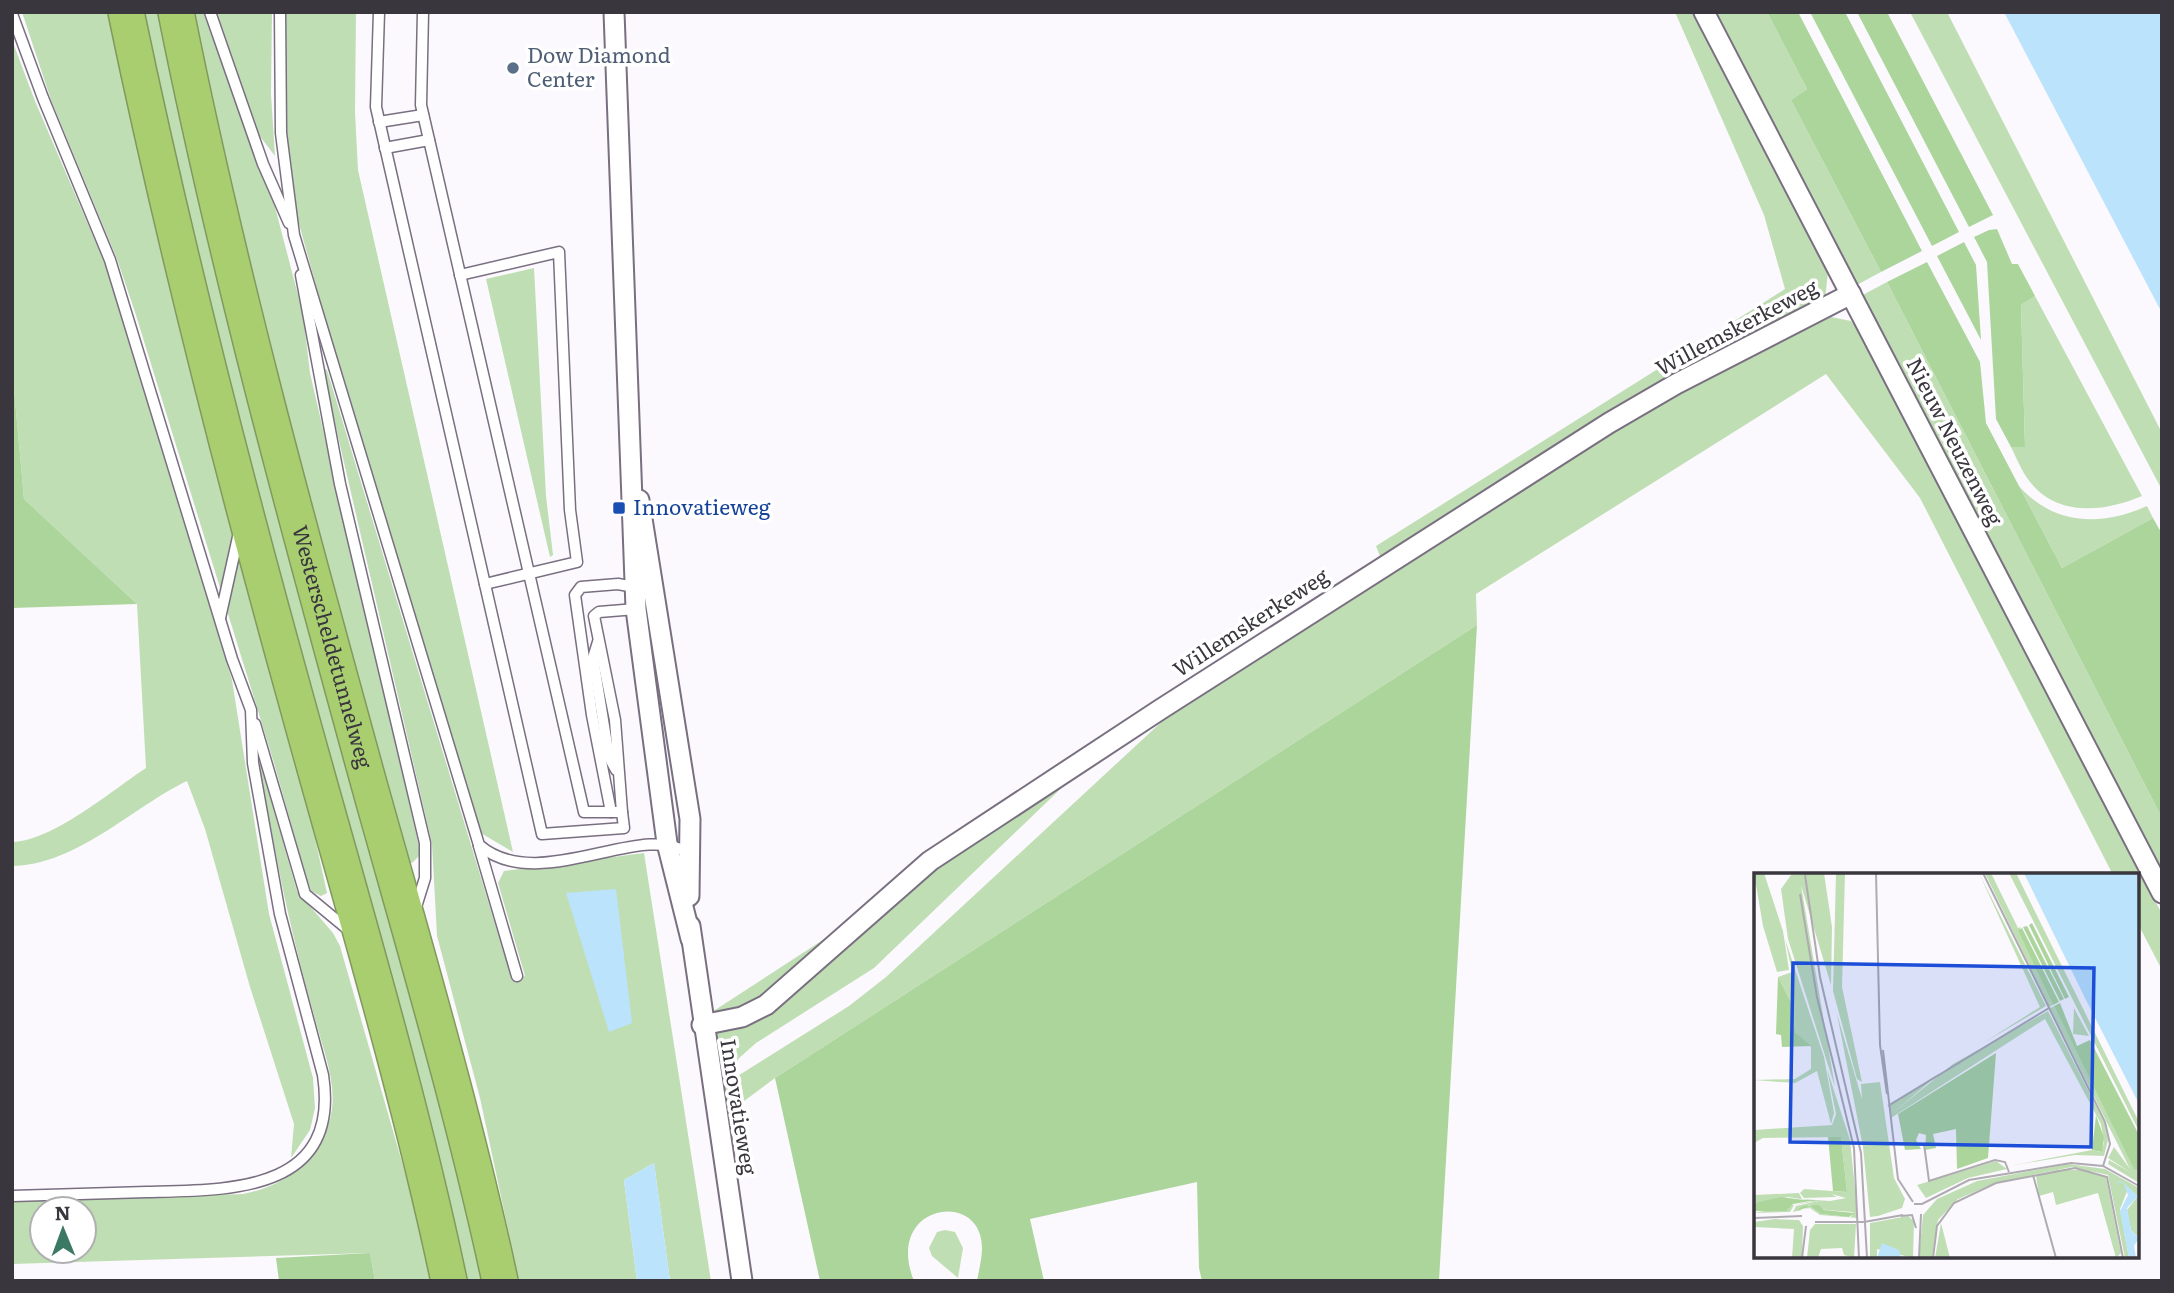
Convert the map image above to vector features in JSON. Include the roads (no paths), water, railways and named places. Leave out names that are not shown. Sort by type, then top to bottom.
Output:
[{"type":"highway","points":[[126,12],[178,248],[244,507],[432,1203],[449,1281]]},
{"type":"highway","name":"Westerscheldetunnelweg","points":[[176,12],[215,192],[264,392],[480,1191],[500,1281]]},
{"type":"street","name":"Innovatieweg","points":[[614,12],[632,465],[630,508],[690,819],[688,853],[691,939],[742,1281]]},
{"type":"street","name":"Nieuw Neuzenweg","points":[[1704,12],[2162,893]]},
{"type":"street","name":"Willemskerkeweg","points":[[702,1025],[742,1017],[765,1005],[930,861],[1509,484],[1676,384],[1851,294]]},
{"type":"street","name":"Innovatieweg","points":[[648,595],[636,609],[667,843],[691,939]]},
{"type":"lane","points":[[210,12],[263,164],[295,235],[517,976]]},
{"type":"lane","points":[[280,12],[281,134],[295,235],[340,484],[425,843],[425,878],[409,927]]},
{"type":"lane","points":[[379,12],[376,107],[542,834],[624,828],[604,774],[575,595],[581,587],[618,584],[648,595]]},
{"type":"lane","points":[[424,12],[423,115],[584,812],[617,812]]},
{"type":"lane","points":[[12,14],[43,98],[110,260],[251,710],[305,894],[363,941]]},
{"type":"lane","points":[[379,122],[423,115]]},
{"type":"lane","points":[[385,148],[429,140]]},
{"type":"lane","points":[[460,275],[559,252],[570,510],[578,562],[485,584]]},
{"type":"lane","points":[[220,618],[244,507]]},
{"type":"lane","points":[[617,812],[619,775],[615,720],[594,616],[599,612],[636,609]]},
{"type":"lane","points":[[598,641],[593,658],[609,757],[619,775]]},
{"type":"lane","points":[[583,645],[593,658]]},
{"type":"lane","points":[[12,1196],[242,1187],[269,1180],[291,1169],[313,1145],[319,1132],[326,1100],[324,1075],[280,914],[253,763],[251,710]]},
{"type":"lane","points":[[604,774],[609,757]]},
{"type":"lane","points":[[479,845],[493,857],[509,862],[533,863],[667,843],[688,853]]},
{"type":"water","points":[[2004,12],[2162,12],[2162,313]]},
{"type":"water","points":[[616,889],[632,1023],[609,1032],[566,893]]},
{"type":"water","points":[[654,1163],[670,1281],[637,1281],[624,1180]]},
{"type":"place","name":"Dow Diamond Center","points":[[513,68]]},
{"type":"place","name":"Innovatieweg","points":[[619,508]]}]
